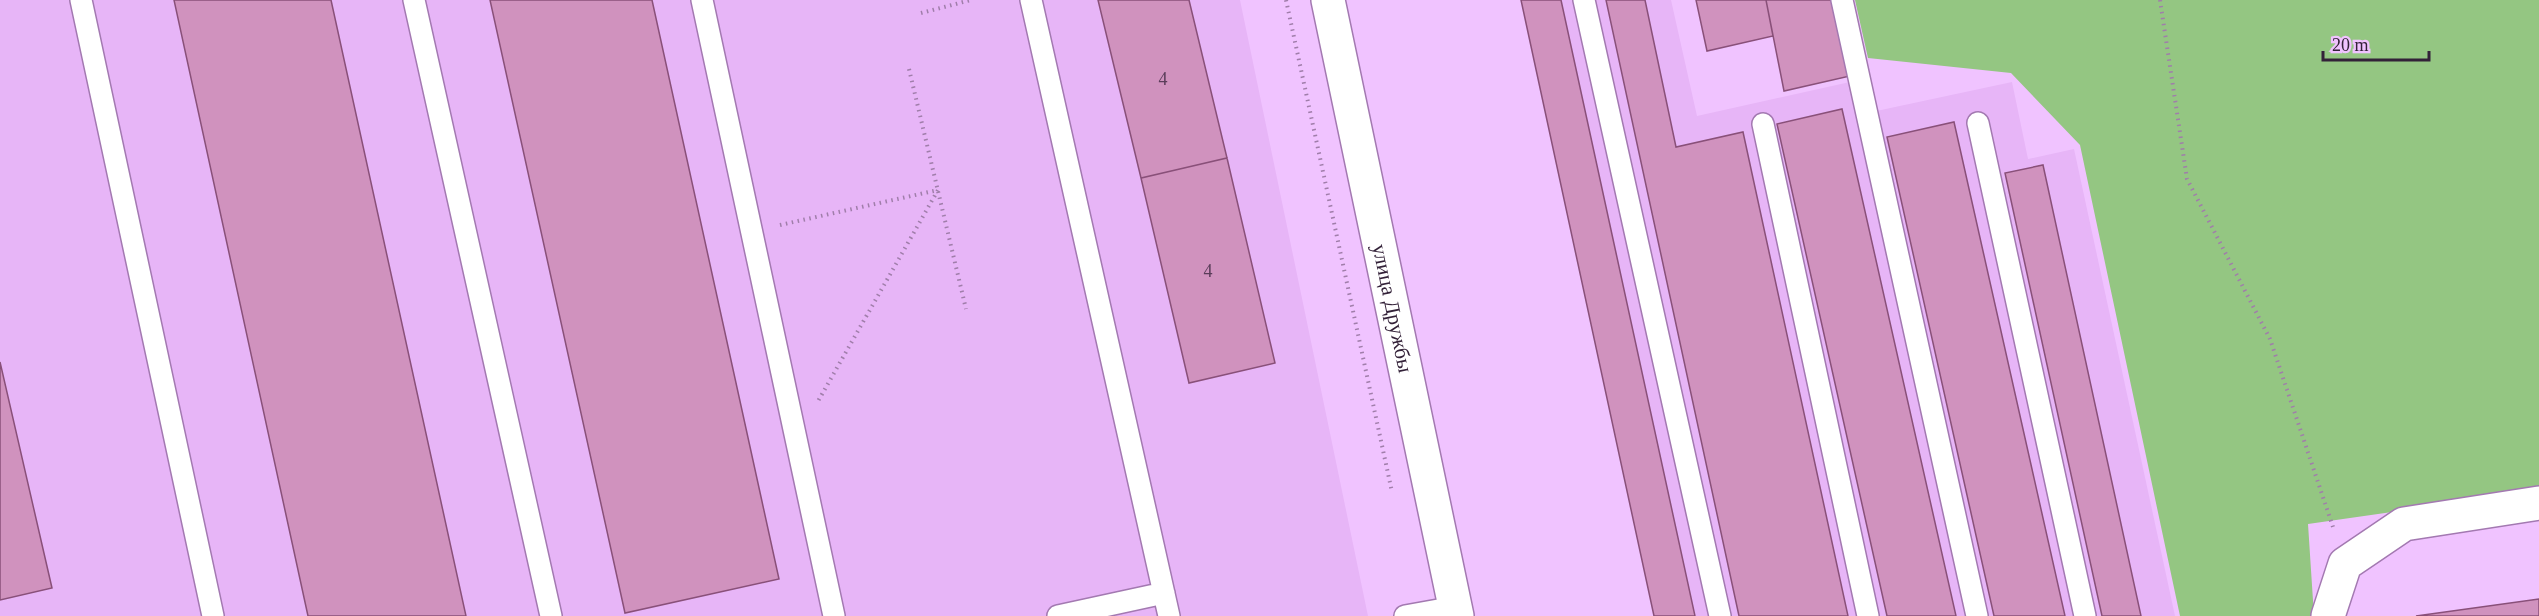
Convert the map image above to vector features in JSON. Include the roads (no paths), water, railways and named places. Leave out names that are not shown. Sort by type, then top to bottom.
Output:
[{"type":"street","name":"улица Дружбы","points":[[1328,0],[1456,611]]},
{"type":"street","points":[[2328,616],[2345,564],[2404,524],[2539,503]]},
{"type":"lane","points":[[81,0],[213,616]]},
{"type":"lane","points":[[414,0],[551,616]]},
{"type":"lane","points":[[702,0],[834,616]]},
{"type":"lane","points":[[1031,0],[1169,616]]},
{"type":"lane","points":[[1584,0],[1719,616]]},
{"type":"lane","points":[[1842,0],[1977,616]]},
{"type":"lane","points":[[1978,123],[2085,616]]},
{"type":"lane","points":[[1763,124],[1868,616]]},
{"type":"lane","points":[[1058,616],[1164,593]]},
{"type":"lane","points":[[1405,616],[1456,611]]}]
